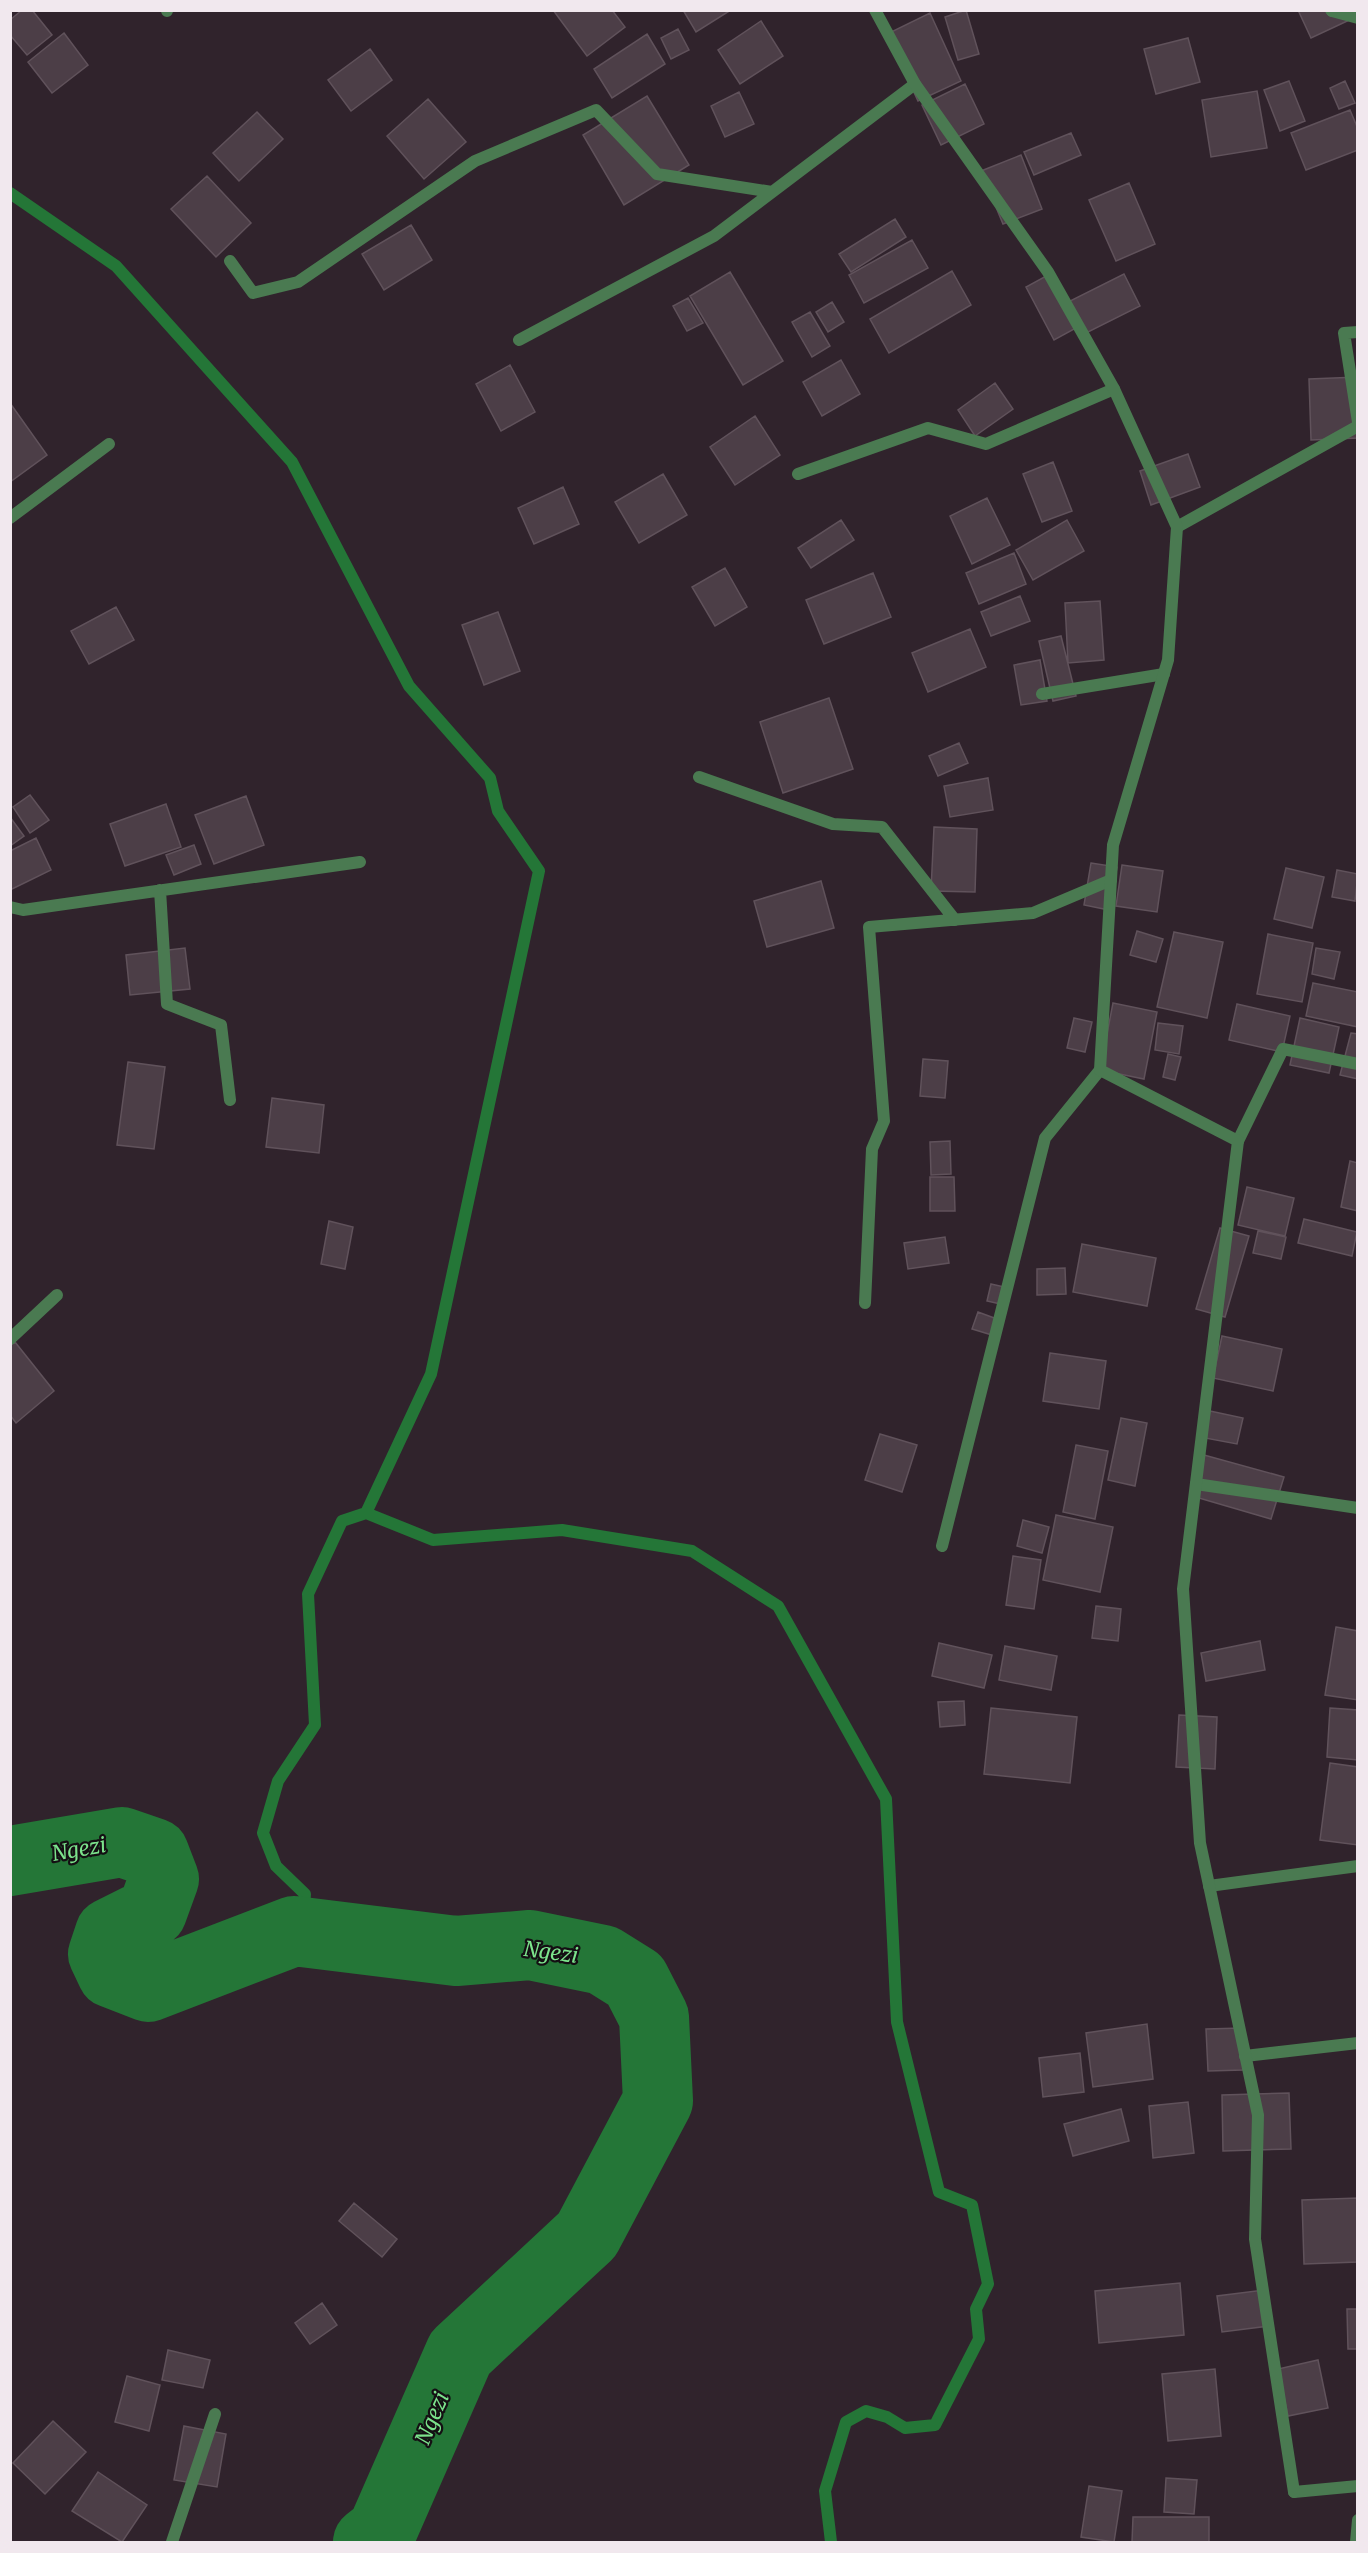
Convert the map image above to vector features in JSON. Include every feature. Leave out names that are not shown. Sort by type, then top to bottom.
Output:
[{"type":"street","points":[[875,10],[915,84],[1048,272],[1114,389],[1177,527],[1168,660],[1113,845],[1100,1071],[1045,1138],[942,1546]]},
{"type":"street","points":[[1331,11],[1358,18]]},
{"type":"street","points":[[519,340],[714,236],[915,84]]},
{"type":"street","points":[[230,261],[253,293],[298,282],[475,161],[596,110],[657,174],[772,192]]},
{"type":"street","points":[[1177,527],[1358,424],[1344,333],[1358,332]]},
{"type":"street","points":[[798,474],[928,428],[986,444],[1114,389]]},
{"type":"street","points":[[10,518],[110,444]]},
{"type":"street","points":[[1042,694],[1164,674]]},
{"type":"street","points":[[699,777],[833,824],[882,827],[955,920]]},
{"type":"street","points":[[10,907],[23,910],[360,862]]},
{"type":"street","points":[[865,1303],[872,1149],[884,1121],[869,927],[1033,913],[1111,880]]},
{"type":"street","points":[[160,890],[167,1004],[221,1025],[230,1100]]},
{"type":"street","points":[[1358,1064],[1283,1048],[1238,1142],[1183,1589],[1200,1843],[1258,2115],[1255,2239],[1294,2492],[1358,2486]]},
{"type":"street","points":[[1100,1071],[1238,1142]]},
{"type":"street","points":[[10,1339],[57,1295]]},
{"type":"street","points":[[1196,1484],[1358,1508]]},
{"type":"street","points":[[1209,1886],[1358,1866]]},
{"type":"street","points":[[1245,2056],[1358,2043]]},
{"type":"street","points":[[172,2542],[215,2414]]},
{"type":"street","points":[[1356,2542],[1358,2520]]},
{"type":"building","points":[[22,10],[32,10],[52,35],[27,55],[10,35],[10,20]]},
{"type":"building","points":[[553,10],[612,10],[625,27],[587,56]]},
{"type":"building","points":[[683,10],[731,10],[696,32]]},
{"type":"building","points":[[966,10],[979,54],[958,60],[945,17]]},
{"type":"building","points":[[1298,10],[1358,10],[1358,16],[1311,38]]},
{"type":"building","points":[[930,13],[961,81],[918,101],[887,34]]},
{"type":"building","points":[[761,21],[783,56],[740,84],[718,50]]},
{"type":"building","points":[[678,29],[689,50],[671,59],[661,38]]},
{"type":"building","points":[[64,33],[88,65],[52,93],[28,62]]},
{"type":"building","points":[[647,34],[665,64],[612,98],[594,69]]},
{"type":"building","points":[[1188,38],[1200,82],[1156,94],[1144,49]]},
{"type":"building","points":[[370,49],[392,80],[351,111],[328,80]]},
{"type":"building","points":[[1289,81],[1305,121],[1280,131],[1264,90]]},
{"type":"building","points":[[1345,81],[1355,103],[1339,109],[1330,88]]},
{"type":"building","points":[[965,84],[984,124],[941,145],[922,105]]},
{"type":"building","points":[[1257,91],[1267,148],[1211,157],[1202,100]]},
{"type":"building","points":[[739,92],[754,124],[725,137],[711,106]]},
{"type":"building","points":[[647,96],[689,165],[624,205],[583,135]]},
{"type":"building","points":[[428,99],[466,142],[424,179],[387,136]]},
{"type":"building","points":[[1350,110],[1358,129],[1358,150],[1306,170],[1291,133]]},
{"type":"building","points":[[257,112],[283,139],[239,181],[213,153]]},
{"type":"building","points":[[1071,133],[1081,155],[1034,175],[1024,152]]},
{"type":"building","points":[[1021,155],[1042,209],[1003,224],[981,171]]},
{"type":"building","points":[[207,176],[251,223],[216,257],[171,209]]},
{"type":"building","points":[[1129,183],[1155,244],[1116,261],[1089,200]]},
{"type":"building","points":[[895,219],[906,237],[851,272],[839,254]]},
{"type":"building","points":[[411,225],[432,260],[384,290],[362,254]]},
{"type":"building","points":[[912,240],[928,268],[864,303],[849,275]]},
{"type":"building","points":[[952,271],[971,305],[889,353],[870,319]]},
{"type":"building","points":[[730,272],[783,361],[743,385],[690,296]]},
{"type":"building","points":[[1124,274],[1140,306],[1082,335],[1066,303]]},
{"type":"building","points":[[1048,275],[1076,328],[1054,340],[1026,287]]},
{"type":"building","points":[[688,298],[703,323],[687,331],[673,306]]},
{"type":"building","points":[[832,302],[844,322],[828,332],[816,312]]},
{"type":"building","points":[[810,312],[830,346],[812,357],[792,322]]},
{"type":"building","points":[[841,360],[860,394],[822,416],[803,382]]},
{"type":"building","points":[[510,365],[535,412],[501,431],[476,384]]},
{"type":"building","points":[[1358,377],[1358,438],[1311,440],[1309,379]]},
{"type":"building","points":[[995,383],[1013,409],[975,436],[958,410]]},
{"type":"building","points":[[10,403],[47,455],[10,482]]},
{"type":"building","points":[[755,416],[780,455],[735,485],[710,447]]},
{"type":"building","points":[[1188,454],[1200,487],[1151,505],[1140,471]]},
{"type":"building","points":[[1053,462],[1072,511],[1042,522],[1023,474]]},
{"type":"building","points":[[663,474],[687,515],[639,543],[615,502]]},
{"type":"building","points":[[563,487],[579,524],[534,544],[518,508]]},
{"type":"building","points":[[987,498],[1010,545],[972,564],[950,516]]},
{"type":"building","points":[[841,520],[854,540],[811,568],[798,548]]},
{"type":"building","points":[[1067,520],[1084,551],[1033,580],[1016,550]]},
{"type":"building","points":[[1014,553],[1026,584],[979,604],[966,573]]},
{"type":"building","points":[[725,568],[747,607],[715,626],[692,587]]},
{"type":"building","points":[[873,573],[891,617],[824,644],[806,600]]},
{"type":"building","points":[[1020,596],[1030,621],[991,636],[981,612]]},
{"type":"building","points":[[1100,601],[1104,660],[1068,663],[1065,603]]},
{"type":"building","points":[[116,607],[134,640],[89,664],[71,631]]},
{"type":"building","points":[[498,612],[520,671],[484,685],[462,625]]},
{"type":"building","points":[[970,629],[986,667],[928,692],[912,653]]},
{"type":"building","points":[[1061,636],[1076,696],[1053,701],[1039,641]]},
{"type":"building","points":[[1040,660],[1047,701],[1021,705],[1014,665]]},
{"type":"building","points":[[829,698],[853,769],[783,793],[760,722]]},
{"type":"building","points":[[959,743],[968,763],[938,776],[929,756]]},
{"type":"building","points":[[988,778],[993,810],[950,817],[944,786]]},
{"type":"building","points":[[30,795],[49,820],[30,833],[13,807]]},
{"type":"building","points":[[246,796],[264,845],[214,864],[195,815]]},
{"type":"building","points":[[166,804],[181,847],[125,866],[110,824]]},
{"type":"building","points":[[10,817],[24,836],[10,846]]},
{"type":"building","points":[[934,827],[977,829],[975,892],[931,891]]},
{"type":"building","points":[[36,838],[51,870],[10,890],[10,851]]},
{"type":"building","points":[[194,845],[201,864],[174,875],[166,855]]},
{"type":"building","points":[[1091,863],[1117,867],[1109,910],[1084,905]]},
{"type":"building","points":[[1122,865],[1163,871],[1157,912],[1116,906]]},
{"type":"building","points":[[1286,868],[1324,877],[1312,928],[1274,919]]},
{"type":"building","points":[[1337,870],[1358,874],[1355,901],[1332,897]]},
{"type":"building","points":[[821,881],[834,928],[767,947],[754,901]]},
{"type":"building","points":[[1137,931],[1163,939],[1156,962],[1130,955]]},
{"type":"building","points":[[1174,932],[1223,942],[1207,1018],[1157,1007]]},
{"type":"building","points":[[1268,934],[1313,943],[1302,1002],[1257,994]]},
{"type":"building","points":[[185,948],[190,989],[130,995],[126,955]]},
{"type":"building","points":[[1316,948],[1340,952],[1334,979],[1312,974]]},
{"type":"building","points":[[1313,983],[1358,992],[1358,1027],[1306,1016]]},
{"type":"building","points":[[1113,1003],[1157,1012],[1144,1079],[1100,1070]]},
{"type":"building","points":[[1237,1004],[1290,1016],[1282,1052],[1229,1040]]},
{"type":"building","points":[[1074,1018],[1092,1022],[1085,1052],[1067,1048]]},
{"type":"building","points":[[1300,1018],[1339,1027],[1329,1073],[1290,1065]]},
{"type":"building","points":[[1158,1023],[1183,1026],[1179,1054],[1155,1050]]},
{"type":"building","points":[[1351,1033],[1358,1034],[1358,1079],[1340,1075]]},
{"type":"building","points":[[1168,1054],[1181,1057],[1175,1080],[1163,1077]]},
{"type":"building","points":[[923,1059],[948,1061],[945,1098],[920,1096]]},
{"type":"building","points":[[128,1062],[165,1067],[154,1149],[117,1145]]},
{"type":"building","points":[[272,1098],[324,1105],[319,1153],[266,1147]]},
{"type":"building","points":[[950,1141],[951,1174],[931,1175],[930,1142]]},
{"type":"building","points":[[1350,1161],[1358,1163],[1358,1211],[1341,1207]]},
{"type":"building","points":[[930,1177],[954,1177],[955,1211],[930,1211]]},
{"type":"building","points":[[1247,1187],[1294,1198],[1285,1236],[1238,1225]]},
{"type":"building","points":[[1304,1219],[1357,1232],[1352,1256],[1298,1243]]},
{"type":"building","points":[[329,1221],[353,1227],[345,1269],[321,1264]]},
{"type":"building","points":[[1220,1228],[1249,1236],[1225,1317],[1196,1309]]},
{"type":"building","points":[[1258,1231],[1286,1237],[1281,1259],[1253,1253]]},
{"type":"building","points":[[945,1237],[949,1263],[908,1269],[904,1243]]},
{"type":"building","points":[[1082,1244],[1156,1258],[1147,1306],[1073,1292]]},
{"type":"building","points":[[1065,1268],[1066,1294],[1037,1295],[1037,1269]]},
{"type":"building","points":[[991,1284],[1009,1288],[1005,1305],[987,1301]]},
{"type":"building","points":[[978,1312],[997,1319],[992,1335],[972,1329]]},
{"type":"building","points":[[1222,1336],[1282,1349],[1273,1391],[1213,1378]]},
{"type":"building","points":[[15,1342],[54,1391],[16,1423],[10,1415],[10,1346]]},
{"type":"building","points":[[1050,1353],[1106,1361],[1099,1409],[1043,1401]]},
{"type":"building","points":[[1210,1411],[1243,1418],[1237,1444],[1205,1438]]},
{"type":"building","points":[[1121,1418],[1147,1423],[1135,1486],[1108,1480]]},
{"type":"building","points":[[880,1434],[917,1445],[902,1492],[865,1480]]},
{"type":"building","points":[[1076,1445],[1108,1451],[1095,1519],[1063,1512]]},
{"type":"building","points":[[1204,1455],[1284,1477],[1271,1519],[1192,1496]]},
{"type":"building","points":[[1056,1515],[1113,1527],[1100,1592],[1043,1580]]},
{"type":"building","points":[[1023,1520],[1049,1527],[1042,1553],[1017,1546]]},
{"type":"building","points":[[1013,1556],[1041,1560],[1034,1609],[1006,1605]]},
{"type":"building","points":[[1096,1606],[1121,1609],[1118,1641],[1092,1638]]},
{"type":"building","points":[[1336,1627],[1358,1631],[1358,1700],[1325,1695]]},
{"type":"building","points":[[1260,1641],[1265,1670],[1206,1681],[1201,1653]]},
{"type":"building","points":[[939,1643],[992,1655],[984,1688],[932,1676]]},
{"type":"building","points":[[1005,1646],[1057,1656],[1051,1690],[999,1680]]},
{"type":"building","points":[[964,1701],[965,1725],[940,1727],[938,1702]]},
{"type":"building","points":[[991,1708],[1077,1717],[1070,1783],[984,1774]]},
{"type":"building","points":[[1330,1708],[1358,1710],[1358,1760],[1327,1757]]},
{"type":"building","points":[[1179,1715],[1217,1717],[1215,1769],[1176,1767]]},
{"type":"building","points":[[1330,1763],[1358,1767],[1358,1845],[1320,1840]]},
{"type":"building","points":[[1147,2024],[1153,2079],[1093,2087],[1086,2033]]},
{"type":"building","points":[[1242,2028],[1243,2070],[1208,2071],[1206,2029]]},
{"type":"building","points":[[1080,2053],[1084,2092],[1043,2097],[1039,2058]]},
{"type":"building","points":[[1289,2093],[1291,2149],[1223,2151],[1222,2095]]},
{"type":"building","points":[[1188,2102],[1194,2153],[1153,2158],[1149,2106]]},
{"type":"building","points":[[1121,2109],[1129,2141],[1073,2156],[1064,2124]]},
{"type":"building","points":[[1358,2198],[1358,2262],[1304,2264],[1302,2200]]},
{"type":"building","points":[[354,2203],[397,2239],[382,2257],[339,2221]]},
{"type":"building","points":[[1180,2283],[1184,2335],[1099,2343],[1095,2291]]},
{"type":"building","points":[[1264,2290],[1269,2326],[1222,2332],[1217,2296]]},
{"type":"building","points":[[322,2303],[337,2325],[310,2344],[295,2323]]},
{"type":"building","points":[[1347,2309],[1358,2309],[1358,2349],[1348,2349]]},
{"type":"building","points":[[168,2350],[210,2360],[203,2388],[162,2380]]},
{"type":"building","points":[[1318,2360],[1328,2408],[1288,2416],[1278,2369]]},
{"type":"building","points":[[1215,2369],[1221,2436],[1168,2441],[1162,2374]]},
{"type":"building","points":[[127,2376],[160,2385],[149,2431],[115,2422]]},
{"type":"building","points":[[53,2421],[86,2452],[45,2494],[13,2463]]},
{"type":"building","points":[[184,2426],[226,2434],[217,2487],[174,2480]]},
{"type":"building","points":[[98,2472],[147,2505],[122,2542],[72,2511]]},
{"type":"building","points":[[1166,2478],[1197,2480],[1194,2514],[1164,2512]]},
{"type":"building","points":[[1089,2486],[1122,2491],[1114,2542],[1081,2537]]},
{"type":"building","points":[[1133,2517],[1209,2517],[1209,2542],[1132,2542]]},
{"type":"waterway","points":[[10,193],[116,266],[292,462],[409,686],[490,778],[498,811],[539,871],[431,1374],[366,1513]]},
{"type":"waterway","points":[[294,1931],[304,1910],[305,1894],[276,1866],[263,1833],[278,1781],[315,1725],[308,1594],[342,1521],[366,1513],[433,1540],[562,1530],[692,1551],[778,1606],[886,1799],[897,2022],[939,2192],[972,2205],[988,2284],[976,2309],[979,2339],[935,2425],[905,2428],[887,2417],[866,2411],[846,2422],[825,2491],[831,2542]]},
{"type":"waterway","name":"Ngezi","points":[[10,1861],[122,1842],[154,1853],[164,1879],[152,1912],[110,1933],[103,1954],[112,1973],[148,1987],[294,1931],[456,1951],[530,1945],[603,1960],[635,1980],[654,2017],[658,2101],[587,2235],[460,2353],[382,2531],[368,2542]]}]
